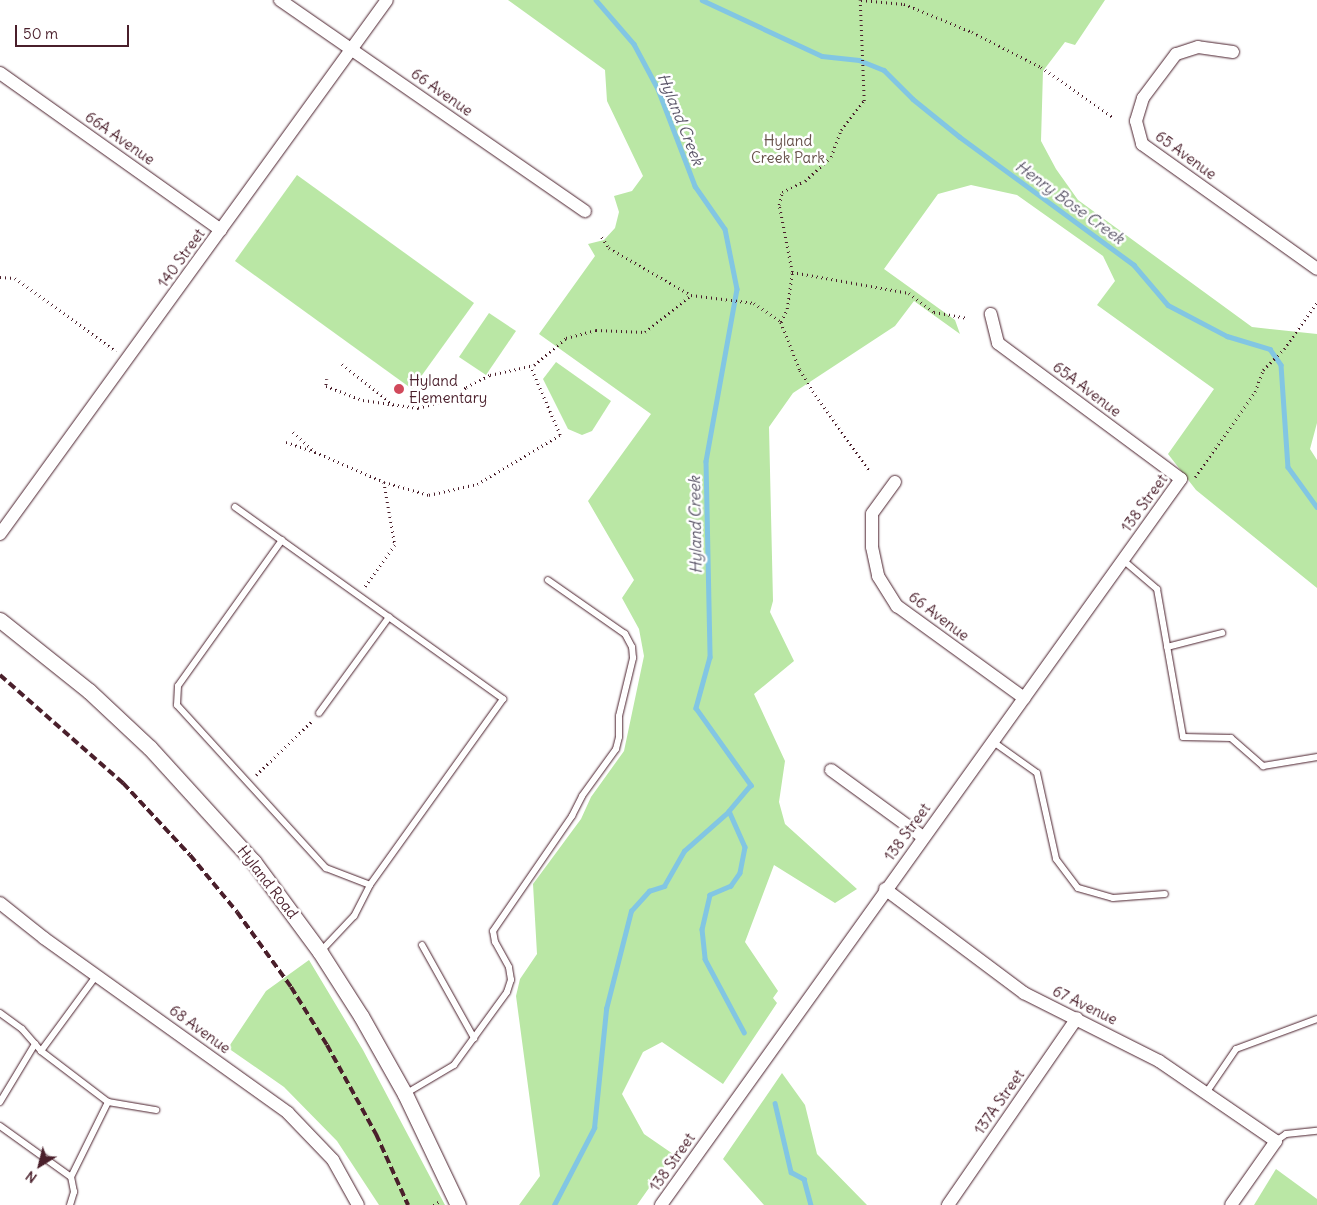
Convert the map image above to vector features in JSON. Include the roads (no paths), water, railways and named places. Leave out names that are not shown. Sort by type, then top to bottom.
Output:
[{"type":"street","name":"66 Avenue","points":[[280,0],[585,212]]},
{"type":"street","name":"140 Street","points":[[0,534],[387,0]]},
{"type":"street","name":"65 Avenue","points":[[1233,52],[1198,47],[1176,54],[1143,98],[1136,120],[1142,144],[1317,269]]},
{"type":"street","name":"66A Avenue","points":[[0,73],[221,230]]},
{"type":"street","name":"65A Avenue","points":[[991,314],[998,343],[1187,478]]},
{"type":"street","name":"138 Street","points":[[661,1205],[992,741],[1123,560],[1187,478]]},
{"type":"street","name":"66 Avenue","points":[[895,482],[872,514],[872,547],[883,583],[896,606],[1024,698]]},
{"type":"street","name":"Hyland Road","points":[[0,620],[83,687],[150,748],[253,861],[320,952],[361,1016],[405,1094],[458,1205]]},
{"type":"street","points":[[831,770],[923,837]]},
{"type":"street","name":"67 Avenue","points":[[885,889],[1024,993],[1159,1061],[1276,1141]]},
{"type":"street","name":"68 Avenue","points":[[0,903],[96,976],[288,1113],[333,1160],[358,1205]]},
{"type":"street","name":"137A Street","points":[[948,1205],[1076,1018]]},
{"type":"street","points":[[1231,1205],[1276,1141]]},
{"type":"lane","points":[[235,507],[502,699],[370,885],[354,916],[320,952]]},
{"type":"lane","points":[[282,540],[178,686],[177,705],[326,868],[370,885]]},
{"type":"lane","points":[[1123,560],[1157,589],[1183,737],[1230,738],[1263,766],[1317,757]]},
{"type":"lane","points":[[405,1094],[454,1066],[507,992],[511,980],[509,966],[495,942],[493,931],[616,749],[633,658],[632,646],[625,634],[548,580]]},
{"type":"lane","points":[[319,714],[389,617]]},
{"type":"lane","points":[[1167,646],[1222,633]]},
{"type":"lane","points":[[992,741],[1037,773],[1056,858],[1078,888],[1113,898],[1165,894]]},
{"type":"lane","points":[[422,945],[474,1038]]},
{"type":"lane","points":[[41,1051],[96,976]]},
{"type":"lane","points":[[0,1013],[22,1029],[41,1051],[108,1102],[156,1110]]},
{"type":"lane","points":[[1206,1093],[1236,1049],[1317,1018]]},
{"type":"lane","points":[[0,1102],[35,1044]]},
{"type":"lane","points":[[70,1205],[74,1192],[71,1177],[108,1102]]},
{"type":"lane","points":[[0,1126],[71,1177]]},
{"type":"lane","points":[[1276,1141],[1286,1134],[1317,1131]]},
{"type":"waterway","name":"Hyland Creek","points":[[596,0],[634,44],[658,89],[695,186],[725,229],[737,289],[706,461],[710,657],[696,708],[751,785],[729,811],[745,847],[740,873],[731,886],[710,895],[702,929],[705,959],[744,1032]]},
{"type":"waterway","name":"Henry Bose Creek","points":[[702,0],[822,56],[859,60],[884,70],[913,99],[960,137],[1134,265],[1168,305],[1227,336],[1270,349],[1281,365],[1288,467],[1317,507]]},
{"type":"waterway","points":[[554,1205],[594,1128],[606,1009],[631,911],[649,891],[664,886],[684,851],[729,811]]},
{"type":"waterway","name":"Hyland Creek","points":[[775,1103],[791,1172],[804,1179],[811,1205]]},
{"type":"railway","points":[[0,675],[123,783],[190,855],[237,912],[291,987],[327,1045],[376,1134],[408,1205]]},
{"type":"place","name":"Hyland Elementary","points":[[399,389]]},
{"type":"park label","name":"Hyland Creek Park","points":[[788,148]]}]
